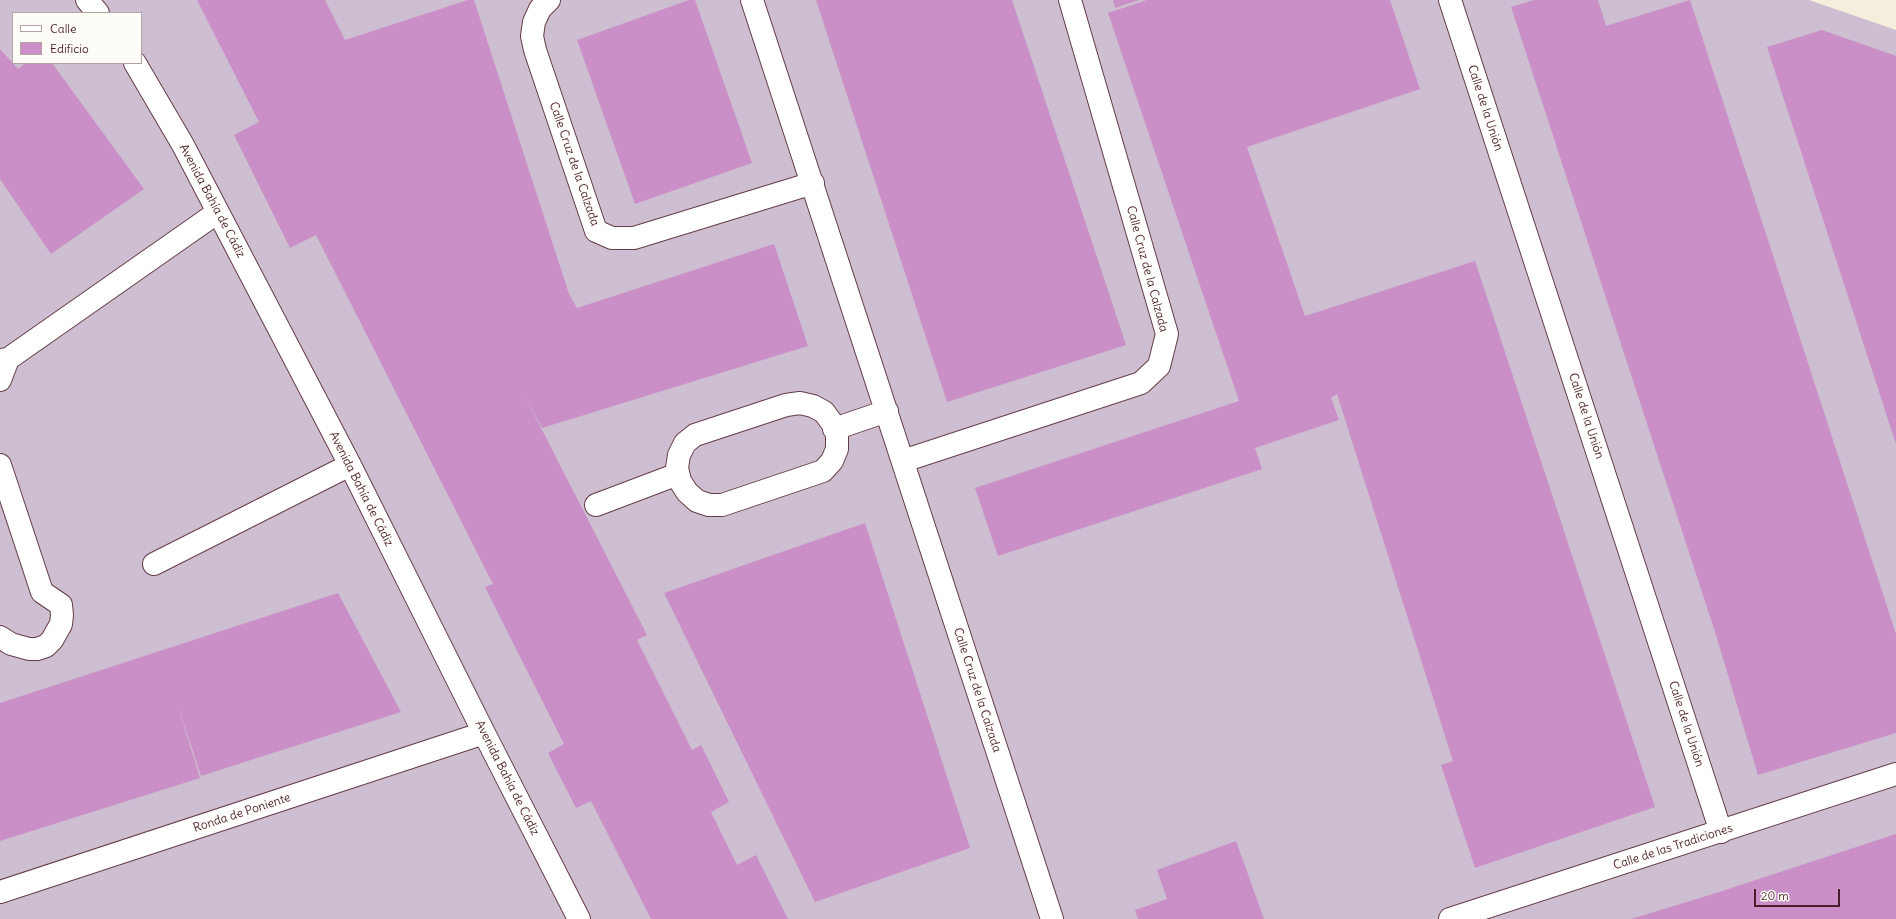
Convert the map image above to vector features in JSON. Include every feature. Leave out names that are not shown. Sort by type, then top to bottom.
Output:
[{"type":"street","points":[[87,0],[97,12]]},
{"type":"street","name":"Calle Cruz de la Calzada","points":[[550,0],[540,9],[534,22],[532,36],[596,232],[612,238],[634,238],[813,183]]},
{"type":"street","name":"Calle Cruz de la Calzada","points":[[752,0],[888,411],[902,462],[1052,919]]},
{"type":"street","name":"Calle Cruz de la Calzada","points":[[902,462],[1141,383],[1159,366],[1167,334],[1070,0]]},
{"type":"street","name":"Calle de la Unión","points":[[1450,0],[1721,832]]},
{"type":"street","name":"Avenida Bahía de Cádiz","points":[[136,64],[183,145],[350,465],[484,734],[580,919]]},
{"type":"street","points":[[0,380],[4,359],[218,212]]},
{"type":"street","points":[[800,403],[813,406],[824,412],[832,423],[837,435],[837,449],[832,461],[823,471],[722,505],[709,505],[697,501],[686,492],[678,474],[677,468],[679,455],[685,443],[695,435],[786,405],[800,403]]},
{"type":"street","points":[[834,429],[888,411]]},
{"type":"street","points":[[0,465],[42,592],[61,605],[62,615],[61,624],[52,640],[46,646],[37,650],[28,650],[11,644],[0,637]]},
{"type":"street","points":[[154,564],[350,465]]},
{"type":"street","points":[[596,505],[678,474]]},
{"type":"street","name":"Ronda de Poniente","points":[[0,892],[484,734]]},
{"type":"street","name":"Calle de las Tradiciones","points":[[1450,919],[1896,774]]},
{"type":"shaded area","points":[[0,0],[1809,0],[1896,30],[1896,919],[0,919]]},
{"type":"building","points":[[197,0],[325,0],[345,40],[468,0],[474,0],[569,294],[577,308],[774,244],[808,346],[542,428],[520,387],[647,635],[637,640],[692,750],[701,745],[729,802],[711,812],[737,865],[756,855],[788,919],[651,919],[591,801],[576,808],[548,753],[564,744],[485,587],[493,584],[316,235],[290,248],[234,135],[259,122]]},
{"type":"building","points":[[689,0],[695,0],[752,163],[635,204],[577,40]]},
{"type":"building","points":[[816,0],[1012,0],[1126,345],[947,402]]},
{"type":"building","points":[[1113,0],[1139,0],[1115,8]]},
{"type":"building","points":[[1147,0],[1390,0],[1420,89],[1247,147],[1305,316],[1475,261],[1655,807],[1475,868],[1441,765],[1453,761],[1337,394],[1331,398],[1339,420],[1255,448],[1262,469],[998,556],[975,488],[1239,401],[1108,13]]},
{"type":"building","points":[[1534,0],[1598,0],[1606,26],[1690,0],[1896,634],[1896,733],[1758,775],[1716,635],[1511,7]]},
{"type":"building","points":[[1822,30],[1896,56],[1896,444],[1767,47]]},
{"type":"building","points":[[0,49],[18,69],[25,64],[53,64],[144,189],[51,254],[0,179]]},
{"type":"building","points":[[865,523],[970,848],[815,902],[664,593]]},
{"type":"building","points":[[338,593],[401,712],[201,776],[175,697],[200,778],[0,841],[0,703]]},
{"type":"building","points":[[1896,834],[1896,919],[1631,919],[1713,894]]},
{"type":"building","points":[[1236,841],[1264,919],[1138,919],[1135,910],[1167,899],[1157,870]]}]
